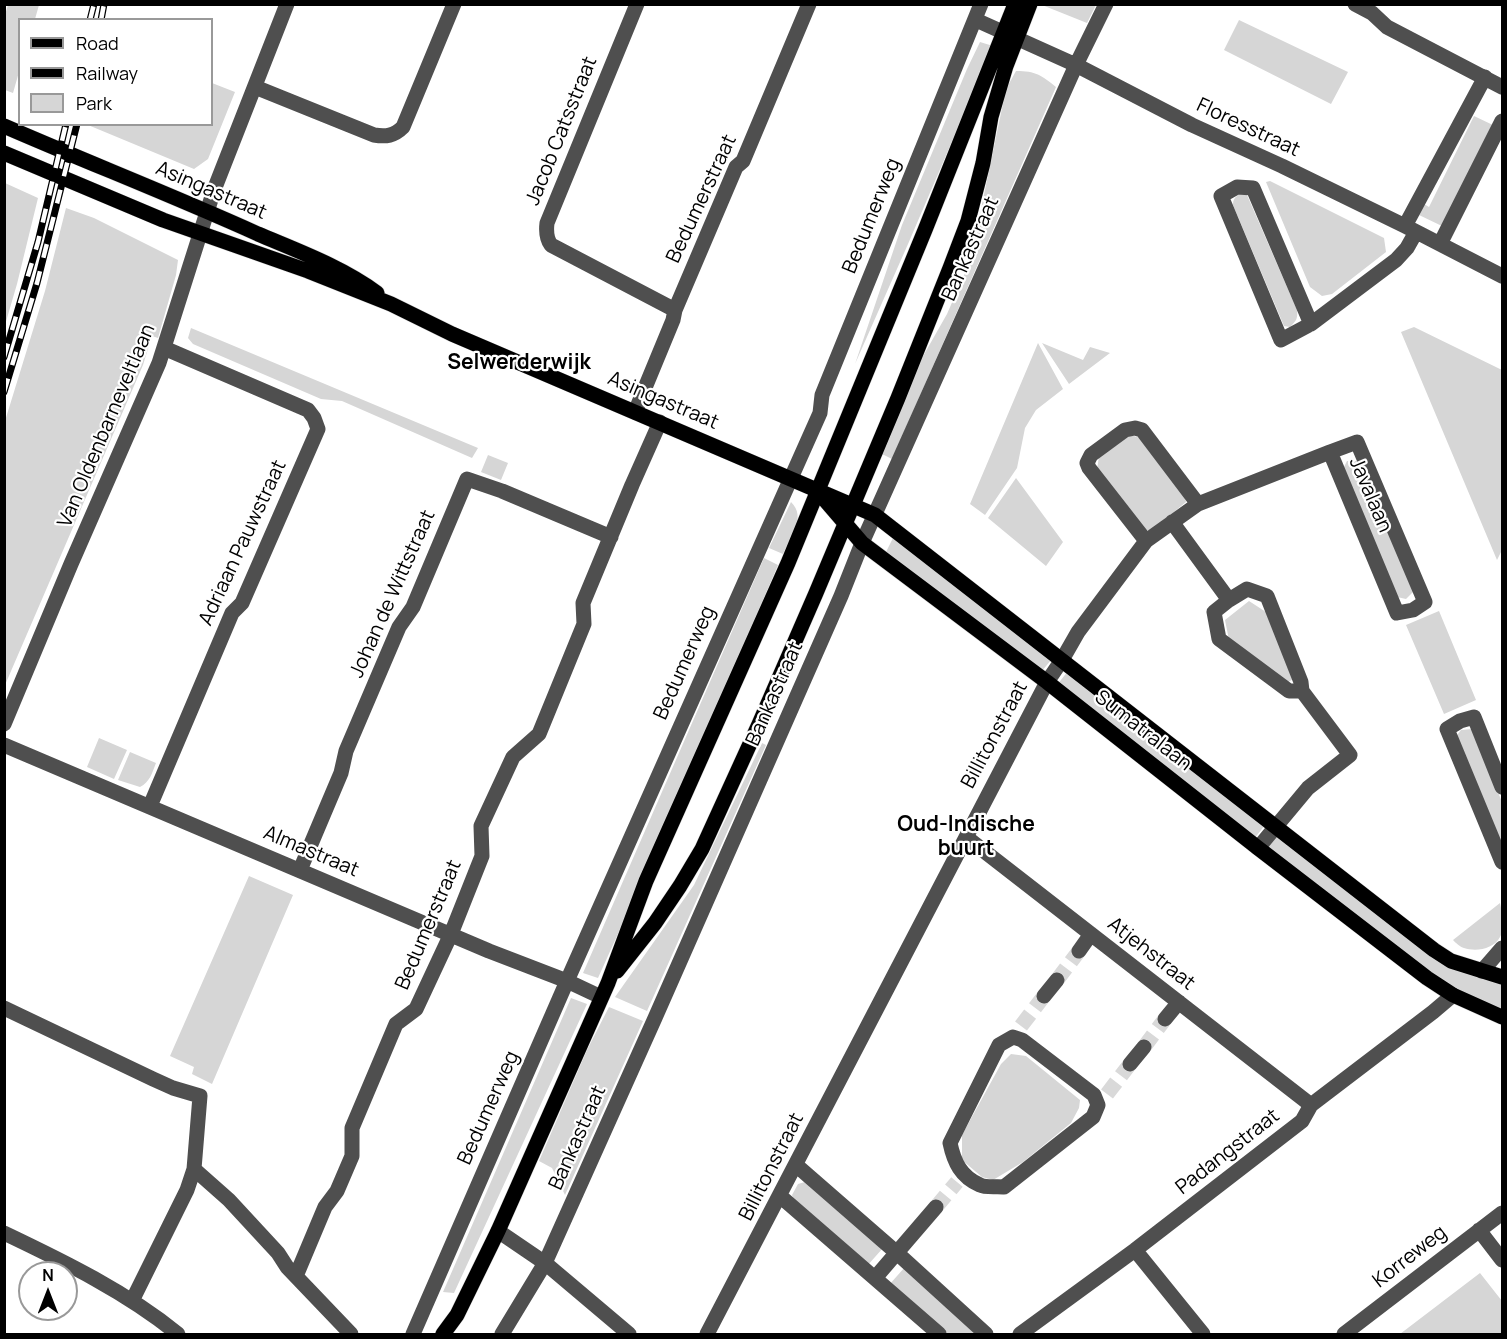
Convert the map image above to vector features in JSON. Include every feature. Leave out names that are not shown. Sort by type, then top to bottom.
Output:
[{"type":"main road","points":[[605,990],[655,923],[702,849],[764,713],[852,506],[968,221],[983,163],[991,117],[1006,66],[1015,4]]},
{"type":"main road","points":[[443,1335],[457,1314],[498,1231],[605,990],[646,881],[788,563],[925,230],[1010,36],[1030,4]]},
{"type":"main road","name":"Asingastraat","points":[[4,126],[313,258],[359,280],[391,304]]},
{"type":"main road","name":"Asingastraat","points":[[4,153],[163,220],[308,271],[391,304],[452,334],[852,506]]},
{"type":"main road","name":"Sumatralaan","points":[[817,490],[862,543],[1047,682],[1426,978],[1453,995],[1503,1017]]},
{"type":"main road","name":"Sumatralaan","points":[[852,506],[875,515],[1434,950],[1451,961],[1503,977]]},
{"type":"main road","points":[[452,1335],[457,1314]]},
{"type":"street","name":"Van Oldenbarneveltlaan","points":[[4,724],[156,370],[216,183],[287,4]]},
{"type":"street","points":[[255,87],[374,135],[390,136],[403,128],[454,4]]},
{"type":"street","name":"Jacob Catsstraat","points":[[637,4],[547,223],[546,231],[551,244],[675,310]]},
{"type":"street","name":"Bedumerstraat","points":[[635,412],[674,320],[675,310],[736,167],[743,161],[809,4]]},
{"type":"street","name":"Bedumerweg","points":[[413,1335],[567,981],[820,413],[822,394],[981,4]]},
{"type":"street","name":"Bankastraat","points":[[502,1335],[545,1263],[656,1018],[841,596],[862,543],[1106,4]]},
{"type":"street","points":[[1355,4],[1372,13],[1387,27],[1503,87]]},
{"type":"street","name":"Floresstraat","points":[[976,20],[1077,65],[1192,125],[1282,166],[1503,276]]},
{"type":"street","points":[[1311,324],[1253,188],[1237,187],[1221,196],[1281,340],[1311,324],[1396,260],[1407,248],[1411,229],[1485,77]]},
{"type":"street","points":[[1440,244],[1503,121]]},
{"type":"street","name":"Adriaan Pauwstraat","points":[[150,806],[232,613],[242,603],[318,429],[308,410],[164,348]]},
{"type":"street","name":"Bedumerstraat","points":[[296,1276],[325,1207],[337,1191],[352,1156],[352,1128],[396,1024],[416,1009],[451,934],[482,856],[481,826],[513,757],[538,734],[584,624],[583,603],[660,422]]},
{"type":"street","points":[[1146,541],[1087,463],[1091,455],[1125,430],[1136,428],[1142,430],[1198,504]]},
{"type":"street","name":"Javalaan","points":[[1357,442],[1425,602],[1413,610],[1397,613],[1330,452],[1357,442]]},
{"type":"street","name":"Billitonstraat","points":[[707,1335],[1047,682],[1078,632],[1146,541],[1172,522],[1198,504],[1330,452]]},
{"type":"street","name":"Johan de Wittstraat","points":[[297,869],[341,773],[346,751],[399,627],[413,607],[467,479],[502,491],[610,537]]},
{"type":"street","points":[[1172,522],[1229,600]]},
{"type":"street","points":[[1258,848],[1308,788],[1350,755],[1302,691],[1301,682],[1267,596],[1247,589],[1214,612],[1219,639],[1289,691],[1302,691]]},
{"type":"street","points":[[1503,787],[1474,717],[1460,721],[1447,729],[1503,862]]},
{"type":"street","name":"Almastraat","points":[[4,744],[489,951],[567,981],[605,990]]},
{"type":"street","name":"Atjehstraat","points":[[966,837],[1311,1105]]},
{"type":"street","points":[[1079,951],[1091,934]]},
{"type":"street","points":[[1482,971],[1503,948]]},
{"type":"street","points":[[1044,996],[1057,980]]},
{"type":"street","name":"Padangstraat","points":[[1020,1335],[1135,1250],[1302,1121],[1311,1105],[1453,995]]},
{"type":"street","points":[[1165,1019],[1179,1002]]},
{"type":"street","points":[[4,1008],[173,1088],[200,1096],[194,1169],[187,1190],[132,1301]]},
{"type":"street","points":[[1017,1031],[1022,1040],[1102,1100],[1093,1117],[1004,1186],[981,1186],[960,1178],[950,1143],[999,1044],[1017,1031]]},
{"type":"street","points":[[1130,1064],[1144,1047]]},
{"type":"street","points":[[796,1166],[897,1253],[986,1335]]},
{"type":"street","points":[[194,1169],[229,1200],[278,1253],[287,1267],[351,1335]]},
{"type":"street","points":[[780,1196],[939,1335]]},
{"type":"street","points":[[875,1278],[936,1206]]},
{"type":"street","name":"Korreweg","points":[[1344,1335],[1503,1213]]},
{"type":"street","points":[[1479,1230],[1503,1260]]},
{"type":"street","points":[[498,1231],[545,1263],[629,1335]]},
{"type":"street","points":[[4,1233],[58,1259],[132,1301],[178,1335]]},
{"type":"street","points":[[1135,1250],[1203,1335]]},
{"type":"green space","points":[[8,5],[39,5],[35,18],[18,18],[18,76],[13,93],[5,90],[4,18]]},
{"type":"green space","points":[[1042,5],[1096,5],[1087,23]]},
{"type":"green space","points":[[1239,20],[1348,72],[1331,104],[1224,50]]},
{"type":"green space","points":[[980,42],[993,46],[855,364],[902,225]]},
{"type":"green space","points":[[1016,71],[1038,74],[1056,87],[892,459],[882,454],[918,365],[947,314],[974,252],[1006,89]]},
{"type":"green space","points":[[213,83],[235,92],[208,159],[194,169],[90,126],[213,126]]},
{"type":"green space","points":[[1474,116],[1495,126],[1444,227],[1419,215],[1424,204],[1429,207]]},
{"type":"green space","points":[[1270,181],[1384,238],[1386,252],[1332,294],[1322,296],[1310,287],[1266,182]]},
{"type":"green space","points":[[5,183],[38,198],[5,325]]},
{"type":"green space","points":[[1240,194],[1247,195],[1297,310],[1296,320],[1290,327],[1284,326],[1233,205],[1233,201]]},
{"type":"green space","points":[[66,208],[94,218],[178,260],[158,338],[152,336],[143,365],[5,685],[5,421],[45,291]]},
{"type":"green space","points":[[1414,327],[1502,370],[1502,550],[1497,560],[1401,332]]},
{"type":"green space","points":[[191,328],[478,448],[472,458],[342,401],[321,399],[193,344],[188,338]]},
{"type":"green space","points":[[1038,343],[1063,389],[1036,410],[1025,428],[1017,468],[985,515],[970,504]]},
{"type":"green space","points":[[1042,343],[1083,360],[1090,347],[1110,353],[1069,384]]},
{"type":"green space","points":[[1128,434],[1140,438],[1184,493],[1186,502],[1152,530],[1142,530],[1097,470],[1099,456]]},
{"type":"green space","points":[[488,455],[508,463],[501,480],[481,472]]},
{"type":"green space","points":[[1347,461],[1360,461],[1414,591],[1406,599],[1397,597],[1343,469]]},
{"type":"green space","points":[[1016,478],[1063,542],[1046,566],[988,518]]},
{"type":"green space","points":[[791,502],[796,508],[796,528],[783,554],[769,548]]},
{"type":"green space","points":[[894,536],[1052,659],[1041,672],[886,552]]},
{"type":"green space","points":[[764,558],[778,565],[663,834],[598,978],[583,973]]},
{"type":"green space","points":[[1249,601],[1269,614],[1293,679],[1287,683],[1229,640],[1225,620]]},
{"type":"green space","points":[[1439,611],[1476,700],[1444,714],[1406,625]]},
{"type":"green space","points":[[1068,671],[1265,825],[1254,839],[1057,685]]},
{"type":"green space","points":[[1472,729],[1502,802],[1502,849],[1455,738],[1461,730]]},
{"type":"green space","points":[[99,738],[127,750],[114,779],[87,767]]},
{"type":"green space","points":[[762,743],[766,745],[647,1011],[615,997],[694,885]]},
{"type":"green space","points":[[130,752],[156,763],[148,780],[140,787],[118,780]]},
{"type":"green space","points":[[1275,832],[1439,959],[1502,984],[1502,1009],[1454,989],[1264,847]]},
{"type":"green space","points":[[249,876],[293,895],[212,1084],[192,1074],[194,1067],[170,1056]]},
{"type":"green space","points":[[1500,903],[1503,929],[1494,944],[1479,949],[1469,949],[1461,947],[1453,940]]},
{"type":"green space","points":[[571,998],[587,1004],[454,1293],[443,1292]]},
{"type":"green space","points":[[609,1007],[643,1021],[565,1195],[552,1168],[539,1161],[587,1050]]},
{"type":"green space","points":[[1011,1054],[1026,1056],[1080,1100],[1079,1108],[1071,1123],[1023,1162],[993,1180],[982,1177],[962,1160],[962,1135],[1001,1064]]},
{"type":"green space","points":[[805,1182],[883,1248],[867,1266],[794,1200],[792,1195],[798,1184]]},
{"type":"green space","points":[[905,1267],[981,1334],[945,1334],[889,1285]]},
{"type":"green space","points":[[1480,1273],[1502,1301],[1502,1334],[1400,1334]]},
{"type":"tunnel","points":[[1057,980],[1079,951]]},
{"type":"tunnel","points":[[1021,1026],[1044,996]]},
{"type":"tunnel","points":[[1144,1047],[1165,1019]]},
{"type":"tunnel","points":[[1107,1094],[1130,1064]]},
{"type":"tunnel","points":[[936,1207],[957,1182]]},
{"type":"railway","points":[[90,18],[94,4]]},
{"type":"railway","points":[[101,18],[104,4]]},
{"type":"railway","points":[[4,357],[38,242],[66,126]]},
{"type":"railway","points":[[4,392],[37,283],[76,126]]},
{"type":"district","name":"Selwerderwijk","points":[[519,363]]},
{"type":"district","name":"Oud-Indische buurt","points":[[966,837]]}]
